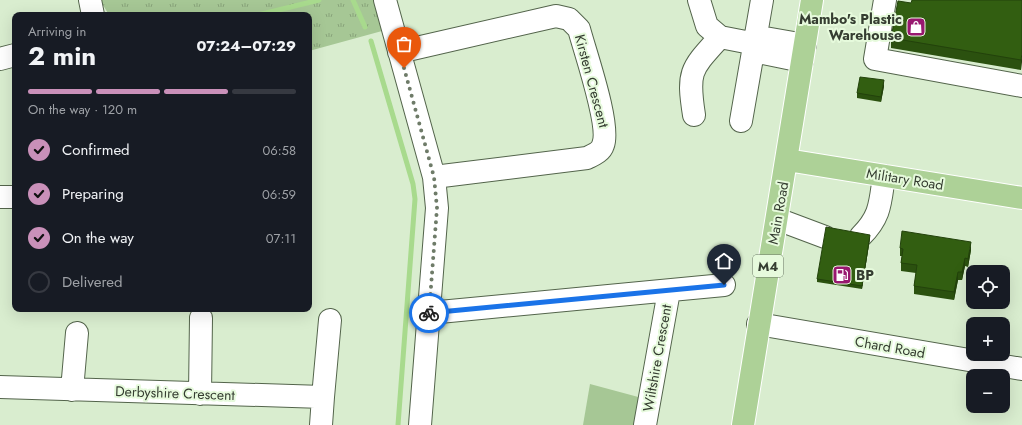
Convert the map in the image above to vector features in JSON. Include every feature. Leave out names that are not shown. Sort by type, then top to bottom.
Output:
[{"type":"main road","name":"Main Road","points":[[743,425],[758,324],[787,160],[812,0]]},
{"type":"main road","name":"Military Road","points":[[787,160],[1022,198]]},
{"type":"street","points":[[90,0],[92,12]]},
{"type":"street","points":[[385,0],[434,177],[437,208],[420,425]]},
{"type":"street","points":[[699,0],[707,26],[720,37],[756,44],[763,53],[804,53]]},
{"type":"street","points":[[741,121],[756,44],[762,0]]},
{"type":"street","points":[[885,0],[875,59],[1022,86]]},
{"type":"street","name":"Kirsten Crescent","points":[[399,52],[556,16],[569,19],[579,29],[605,126],[606,133],[603,146],[587,158],[434,177]]},
{"type":"street","points":[[694,115],[690,92],[691,78],[695,64],[720,37]]},
{"type":"street","points":[[0,59],[12,56]]},
{"type":"street","points":[[861,236],[874,224],[879,208],[884,176]]},
{"type":"street","points":[[0,197],[12,197]]},
{"type":"street","points":[[777,219],[825,237]]},
{"type":"street","points":[[429,313],[724,285]]},
{"type":"street","name":"Wiltshire Crescent","points":[[645,425],[669,291]]},
{"type":"street","points":[[200,394],[201,318]]},
{"type":"street","points":[[321,425],[330,320]]},
{"type":"street","name":"Chard Road","points":[[758,324],[1022,369]]},
{"type":"street","points":[[72,390],[78,332]]},
{"type":"street","name":"Derbyshire Crescent","points":[[0,387],[323,397]]},
{"type":"green space","points":[[100,0],[375,0],[382,31],[312,50],[312,12],[107,12]]},
{"type":"green space","points":[[590,384],[642,398],[637,425],[583,425]]},
{"type":"building","points":[[912,0],[1022,0],[1021,60],[891,38],[898,1],[911,3]]},
{"type":"building","points":[[860,77],[884,80],[881,97],[857,93]]},
{"type":"building","points":[[826,227],[870,235],[862,286],[817,279]]},
{"type":"building","points":[[902,231],[971,242],[968,259],[965,258],[962,272],[958,272],[954,292],[914,286],[917,265],[901,263],[903,249],[900,248]]},
{"type":"waterway","points":[[270,12],[319,0]]},
{"type":"waterway","points":[[353,0],[365,27]]},
{"type":"waterway","points":[[371,41],[413,184],[415,199],[398,425]]},
{"type":"way so far","points":[[404,68],[434,177],[437,208],[429,313]]},
{"type":"place","name":"Mambo's Plastic Warehouse","points":[[916,27]]},
{"type":"place","name":"BP","points":[[842,275]]},
{"type":"route","points":[[429,313],[724,285]]}]
